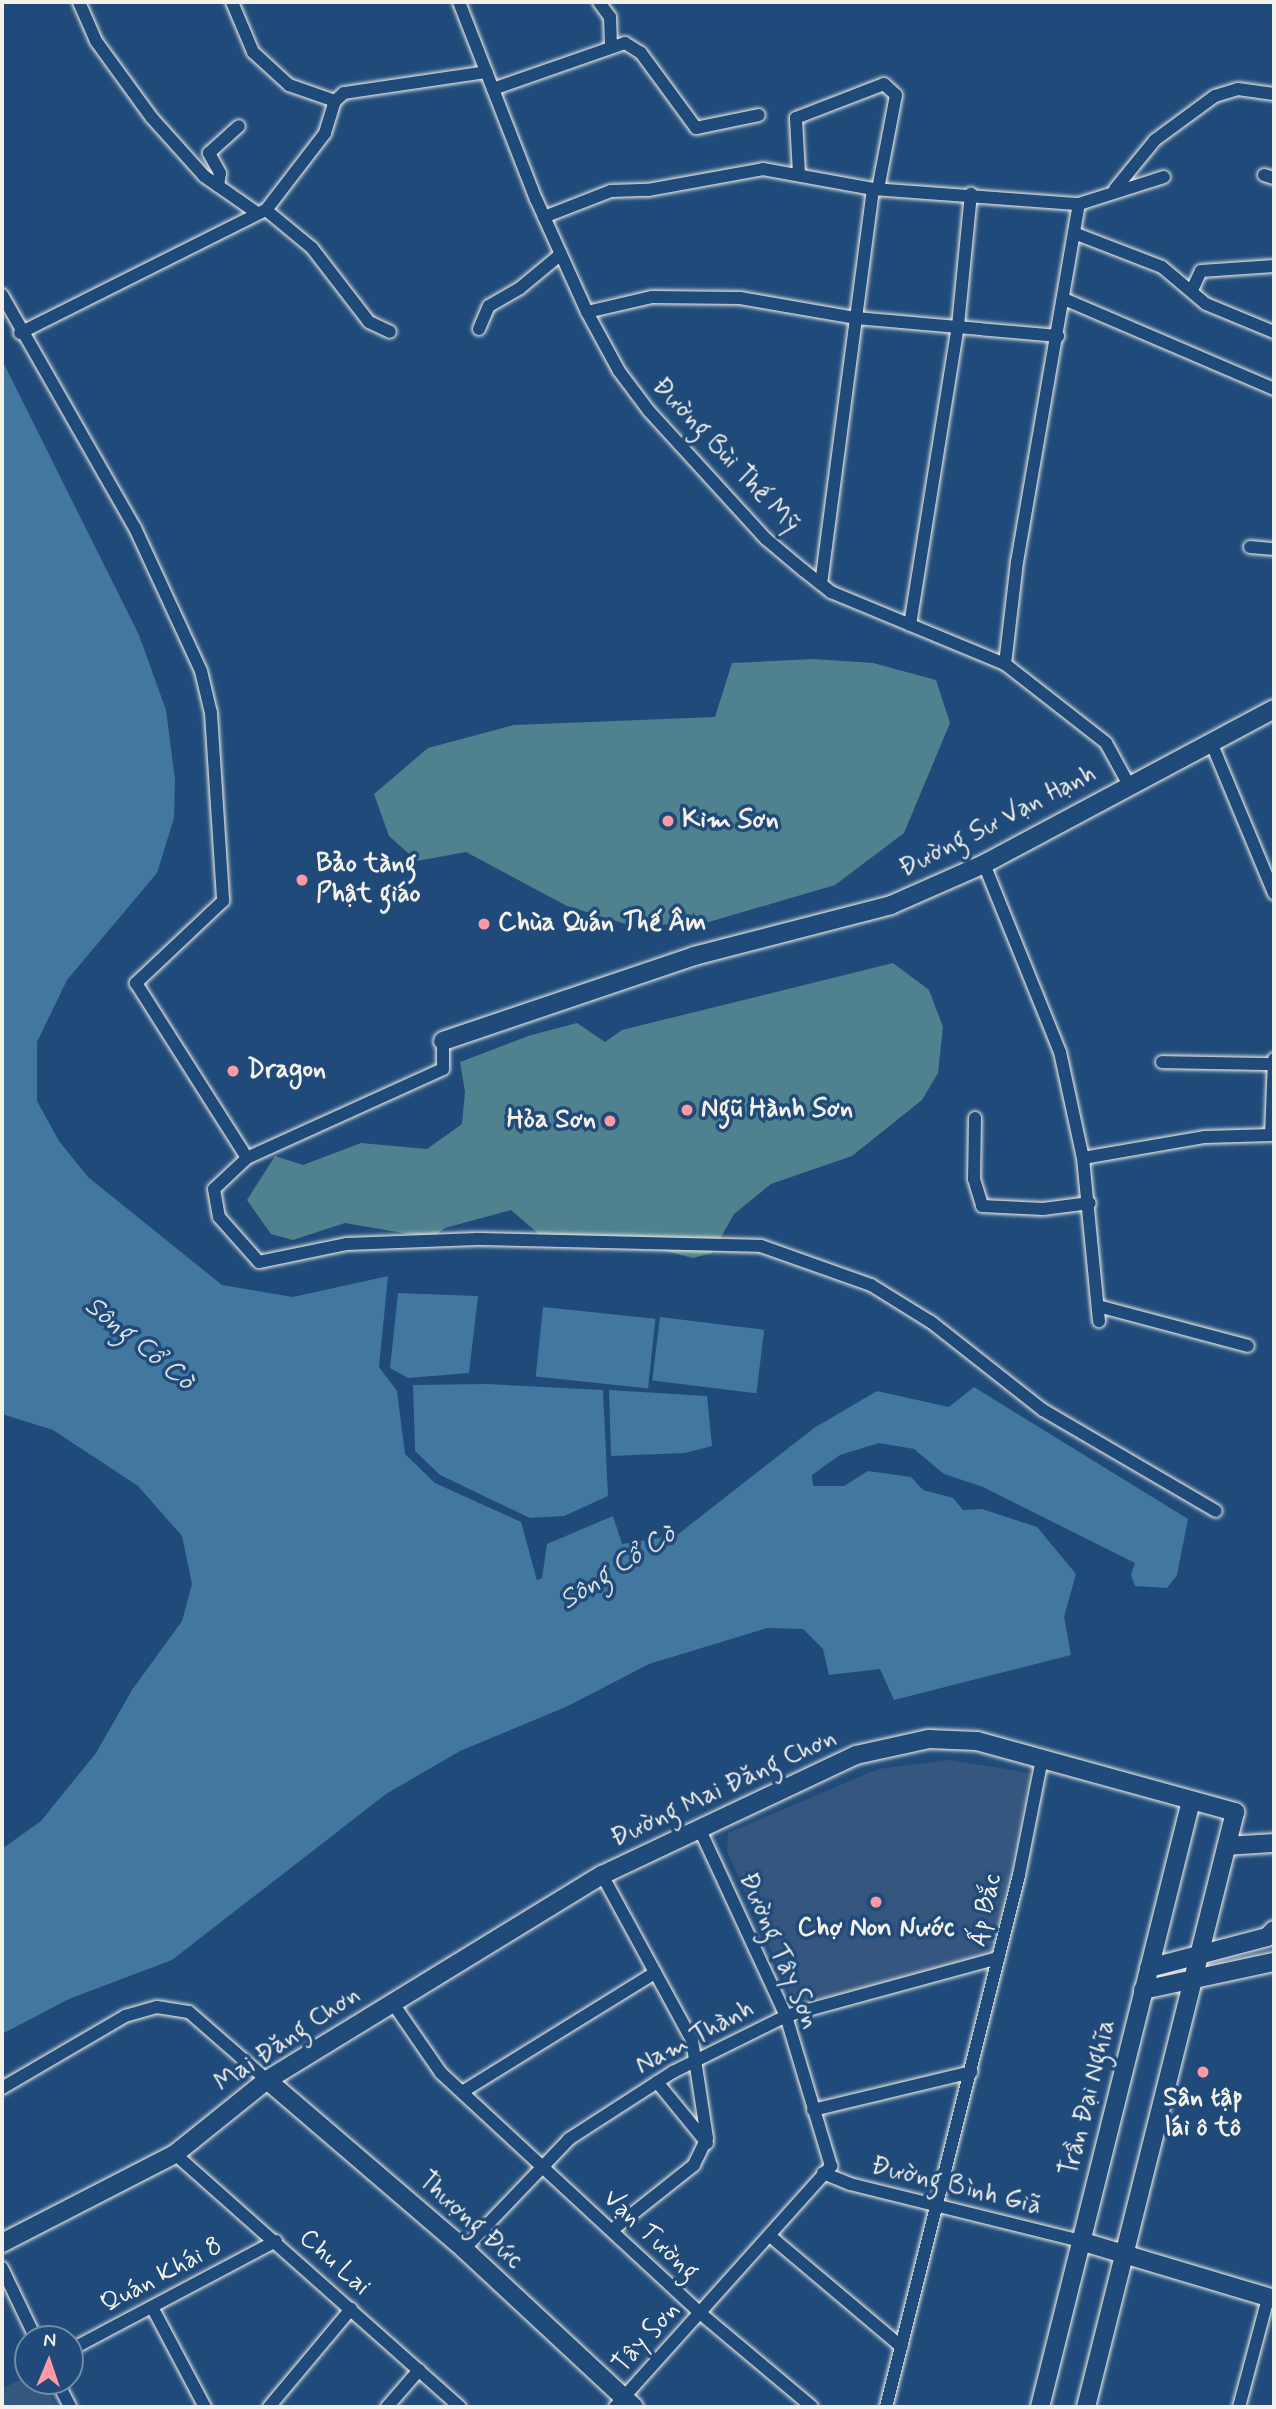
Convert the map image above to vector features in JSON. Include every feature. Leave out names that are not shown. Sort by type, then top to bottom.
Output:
[{"type":"main road","name":"Đường Sư Vạn Hạnh","points":[[443,1041],[694,956],[891,905],[984,864],[1274,709]]},
{"type":"main road","name":"Đường Mai Đăng Chơn","points":[[602,1875],[794,1780],[895,1745],[977,1741],[1235,1812],[1227,1846]]},
{"type":"main road","name":"Trần Đại Nghĩa","points":[[1040,2407],[1191,1801]]},
{"type":"main road","points":[[1086,2407],[1196,1979],[1227,1846],[1274,1843]]},
{"type":"main road","name":"Mai Đăng Chơn","points":[[2,2243],[175,2154],[267,2080],[602,1875]]},
{"type":"main road","points":[[1149,1968],[1267,1937],[1274,1930]]},
{"type":"main road","points":[[1143,1990],[1274,1962]]},
{"type":"main road","name":"Thượng Đức","points":[[267,2080],[464,2249],[625,2404]]},
{"type":"main road","points":[[1080,2241],[1271,2299]]},
{"type":"street","points":[[79,2],[113,66],[190,162],[218,186],[262,211],[312,247],[369,322],[390,332]]},
{"type":"street","points":[[232,2],[253,52],[289,85],[335,101]]},
{"type":"street","name":"Đường Bùi Thế Mỹ","points":[[459,2],[544,217],[587,312],[619,371],[649,411],[766,539],[821,584],[1005,664],[1106,743],[1129,785]]},
{"type":"street","points":[[599,2],[610,17],[611,44]]},
{"type":"street","points":[[493,89],[611,44],[637,49],[696,128],[759,115]]},
{"type":"street","points":[[20,333],[262,211],[325,134],[335,101],[344,93],[486,72]]},
{"type":"street","points":[[799,174],[796,118],[884,84],[896,95],[875,189],[821,584]]},
{"type":"street","points":[[1103,197],[1125,183],[1155,140],[1214,96],[1238,89],[1274,93]]},
{"type":"street","points":[[218,186],[220,173],[209,153],[239,126]]},
{"type":"street","points":[[544,217],[611,191],[648,190],[763,169],[875,189],[1079,204],[1164,177]]},
{"type":"street","points":[[911,625],[958,326],[971,194]]},
{"type":"street","points":[[1005,664],[1017,562],[1079,204]]},
{"type":"street","points":[[1074,233],[1155,263],[1222,312],[1274,332]]},
{"type":"street","points":[[480,329],[489,306],[520,288],[561,254]]},
{"type":"street","points":[[1192,290],[1201,271],[1274,266]]},
{"type":"street","points":[[2,295],[20,333],[135,528],[201,671],[211,713],[223,901],[136,983],[247,1158],[214,1189],[219,1217],[259,1262],[347,1244],[451,1240],[761,1246],[871,1285],[930,1322],[1043,1410],[1216,1511]]},
{"type":"street","points":[[587,312],[652,297],[740,298],[856,318],[1058,336]]},
{"type":"street","points":[[1064,299],[1274,389]]},
{"type":"street","points":[[1250,547],[1274,548]]},
{"type":"street","points":[[1211,742],[1274,893]]},
{"type":"street","points":[[984,864],[1010,940],[1044,1002],[1083,1158],[1090,1203],[1099,1321]]},
{"type":"street","name":"Đường Sư Vạn Hạnh","points":[[247,1158],[443,1069],[443,1041]]},
{"type":"street","points":[[1083,1158],[1205,1137],[1271,1135],[1273,1062],[1162,1062]]},
{"type":"street","points":[[975,1118],[974,1179],[982,1206],[1043,1209],[1090,1203]]},
{"type":"street","points":[[1098,1306],[1248,1346]]},
{"type":"street","name":"Ấp Bắc","points":[[887,2407],[971,2072],[1042,1759]]},
{"type":"street","name":"Đường Tây Sơn","points":[[699,1828],[786,2016],[831,2166],[823,2173]]},
{"type":"street","points":[[602,1875],[692,2040],[707,2143],[687,2172],[612,2230]]},
{"type":"street","name":"Nam Thành","points":[[464,2249],[569,2139],[657,2082],[695,2061],[786,2016],[998,1958]]},
{"type":"street","points":[[462,2092],[655,1973]]},
{"type":"street","name":"Vạn Tường","points":[[391,2002],[441,2073],[700,2314],[812,2407]]},
{"type":"street","points":[[2,2088],[125,2016],[157,2007],[189,2012],[267,2080]]},
{"type":"street","points":[[813,2110],[971,2072]]},
{"type":"street","points":[[657,2082],[707,2143]]},
{"type":"street","name":"Chu Lai","points":[[175,2154],[460,2407]]},
{"type":"street","name":"Đường Bình Giã","points":[[823,2173],[938,2206],[1080,2241]]},
{"type":"street","name":"Tây Sơn","points":[[625,2404],[823,2173]]},
{"type":"street","points":[[770,2236],[902,2347]]},
{"type":"street","name":"Quán Khái 8","points":[[84,2343],[276,2241]]},
{"type":"street","points":[[2,2268],[29,2325]]},
{"type":"street","points":[[1239,2407],[1271,2299]]},
{"type":"street","points":[[152,2307],[205,2407]]},
{"type":"street","points":[[269,2407],[351,2309]]},
{"type":"street","points":[[387,2407],[419,2370]]},
{"type":"shaded area","name":"Chợ Non Nước","points":[[950,1760],[1030,1773],[992,1954],[795,2005],[727,1851],[728,1833],[878,1769]]},
{"type":"shaded area","points":[[14,2383],[14,2395],[50,2395],[56,2407],[2,2407],[2,2389]]},
{"type":"green space","points":[[813,659],[873,663],[936,680],[950,723],[904,833],[835,885],[702,924],[629,925],[567,906],[466,852],[417,861],[389,836],[374,794],[428,748],[514,725],[715,717],[732,663]]},
{"type":"green space","name":"Ngũ Hành Sơn","points":[[893,963],[929,990],[943,1027],[938,1073],[922,1100],[852,1156],[771,1184],[734,1214],[712,1253],[693,1258],[634,1243],[541,1236],[511,1210],[445,1228],[432,1238],[345,1223],[293,1240],[271,1234],[247,1200],[275,1156],[303,1165],[361,1143],[427,1149],[462,1124],[465,1092],[460,1062],[528,1036],[577,1023],[605,1042],[622,1030]]},
{"type":"water","name":"Sông Cổ Cò","points":[[2,360],[139,635],[166,710],[175,780],[174,818],[157,873],[67,980],[37,1042],[37,1101],[59,1141],[88,1177],[222,1285],[293,1297],[388,1276],[379,1367],[397,1391],[405,1454],[435,1483],[521,1522],[537,1580],[542,1578],[547,1544],[613,1516],[622,1544],[677,1535],[814,1428],[877,1391],[949,1407],[974,1387],[1188,1519],[1177,1575],[1167,1588],[1135,1586],[1131,1575],[1135,1563],[983,1487],[944,1474],[914,1449],[879,1443],[840,1455],[812,1475],[813,1486],[844,1486],[868,1471],[911,1477],[923,1490],[953,1498],[963,1510],[982,1509],[1037,1527],[1076,1574],[1064,1617],[1071,1655],[894,1700],[880,1669],[829,1675],[823,1649],[803,1629],[767,1628],[649,1664],[568,1706],[460,1751],[386,1794],[172,1960],[69,1999],[2,2034],[2,1849],[41,1821],[96,1753],[132,1690],[182,1621],[192,1584],[182,1536],[138,1486],[53,1430],[2,1414]]},
{"type":"water","points":[[398,1293],[478,1296],[469,1373],[408,1378],[390,1368]]},
{"type":"water","points":[[543,1307],[655,1319],[648,1388],[536,1377]]},
{"type":"water","points":[[660,1317],[764,1330],[756,1393],[652,1381]]},
{"type":"water","points":[[486,1384],[603,1390],[608,1496],[564,1516],[530,1518],[440,1475],[415,1451],[413,1385]]},
{"type":"water","points":[[609,1390],[707,1396],[712,1446],[685,1453],[611,1456]]},
{"type":"place","name":"Kim Sơn","points":[[668,821]]},
{"type":"place","name":"Bảo tàng Phật giáo","points":[[302,880]]},
{"type":"place","name":"Chùa Quán Thế Âm","points":[[484,924]]},
{"type":"place","name":"Dragon","points":[[233,1071]]},
{"type":"place","name":"Ngũ Hành Sơn","points":[[687,1110]]},
{"type":"place","name":"Hỏa Sơn","points":[[610,1121]]},
{"type":"place","name":"Chợ Non Nước","points":[[876,1902]]},
{"type":"place","name":"Sân tập lái ô tô","points":[[1203,2072]]}]
